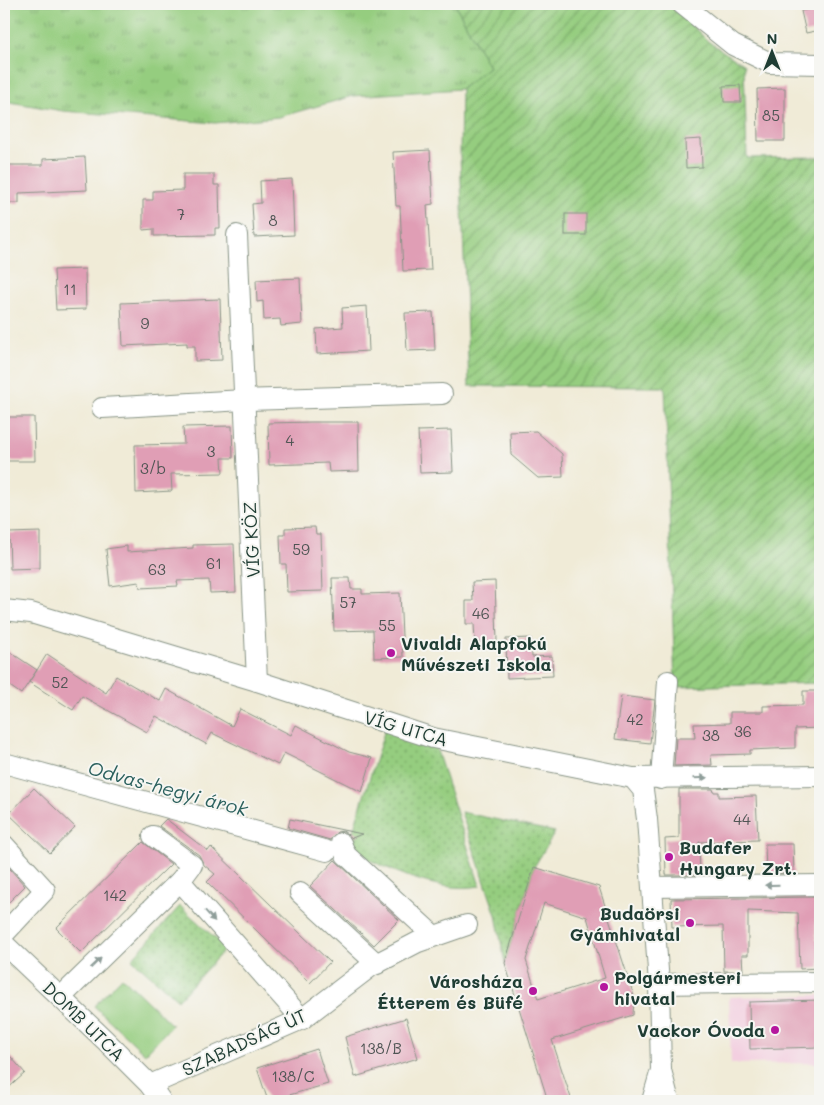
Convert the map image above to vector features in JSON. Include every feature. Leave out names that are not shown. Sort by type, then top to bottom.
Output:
[{"type":"street","points":[[682,4],[733,45],[770,63],[820,64]]},
{"type":"street","name":"VÍG KÖZ","points":[[237,235],[257,681]]},
{"type":"street","points":[[102,408],[244,400],[442,394]]},
{"type":"street","name":"VÍG UTCA","points":[[4,610],[31,613],[257,681],[433,738],[633,778],[820,776]]},
{"type":"street","points":[[661,778],[668,682]]},
{"type":"street","points":[[4,763],[180,811],[334,847],[346,855],[434,936]]},
{"type":"street","points":[[633,778],[643,790],[659,984],[661,1070],[669,1101]]},
{"type":"street","points":[[61,997],[180,881],[192,865],[153,836]]},
{"type":"street","points":[[4,845],[45,890],[4,934]]},
{"type":"street","points":[[180,881],[302,1019]]},
{"type":"street","points":[[652,887],[820,885]]},
{"type":"street","points":[[300,892],[377,964]]},
{"type":"street","name":"SZABADSÁG ÚT","points":[[155,1093],[302,1019],[377,964],[418,942],[468,925]]},
{"type":"street","name":"DOMB UTCA","points":[[4,944],[61,997],[155,1093]]},
{"type":"street","points":[[659,984],[820,982]]},
{"type":"street","points":[[652,1101],[661,1070]]},
{"type":"shaded area","name":"Vackor Óvoda","points":[[820,995],[820,1063],[731,1064],[729,997]]},
{"type":"green space","points":[[4,4],[455,4],[489,67],[461,89],[353,96],[279,117],[215,123],[63,111],[4,101]]},
{"type":"green space","points":[[455,4],[670,4],[709,42],[744,65],[747,158],[820,157],[820,683],[675,687],[665,387],[469,386],[460,155],[461,89],[489,67]]},
{"type":"green space","points":[[387,723],[433,738],[480,886],[446,886],[429,883],[412,878],[347,850]]},
{"type":"green space","points":[[461,812],[555,832],[534,867],[505,963],[496,915]]},
{"type":"green space","points":[[180,906],[226,948],[178,1000],[132,959]]},
{"type":"green space","points":[[122,977],[172,1025],[145,1054],[94,1006]]},
{"type":"building","points":[[820,7],[820,30],[806,33],[801,11]]},
{"type":"building","points":[[740,85],[741,102],[724,102],[723,86]]},
{"type":"building","points":[[785,88],[785,141],[758,141],[757,89]]},
{"type":"building","points":[[701,139],[702,167],[686,168],[685,140]]},
{"type":"building","points":[[430,150],[433,204],[427,205],[431,270],[403,271],[400,206],[396,206],[393,152]]},
{"type":"building","points":[[85,157],[87,190],[19,193],[19,203],[4,203],[4,165],[43,165],[43,159]]},
{"type":"building","points":[[183,174],[214,174],[214,185],[219,185],[220,228],[215,228],[215,235],[154,236],[154,229],[143,230],[143,200],[153,200],[153,191],[183,190]]},
{"type":"building","points":[[292,179],[294,235],[254,237],[252,204],[261,203],[260,181]]},
{"type":"building","points":[[565,214],[586,214],[586,235],[565,235]]},
{"type":"building","points":[[85,269],[86,309],[56,310],[54,270]]},
{"type":"building","points":[[300,278],[302,324],[281,326],[280,319],[264,320],[263,301],[257,302],[256,280]]},
{"type":"building","points":[[220,299],[222,360],[195,361],[195,346],[187,346],[187,343],[123,346],[121,303]]},
{"type":"building","points":[[367,306],[369,351],[317,354],[316,329],[343,327],[342,308]]},
{"type":"building","points":[[433,312],[435,350],[407,351],[405,313]]},
{"type":"building","points":[[4,417],[34,417],[35,461],[4,461]]},
{"type":"building","points":[[358,422],[359,471],[329,472],[328,463],[269,465],[268,423]]},
{"type":"building","points":[[232,426],[233,458],[222,458],[223,473],[171,474],[172,491],[136,493],[135,445],[184,444],[183,427]]},
{"type":"building","points":[[451,430],[453,472],[420,473],[418,431]]},
{"type":"building","points":[[536,431],[562,454],[563,477],[538,478],[511,455],[510,432]]},
{"type":"building","points":[[315,527],[316,534],[321,534],[323,591],[287,592],[286,564],[281,564],[280,535],[285,535],[285,528]]},
{"type":"building","points":[[40,532],[40,568],[10,569],[9,533]]},
{"type":"building","points":[[234,544],[236,592],[210,593],[209,580],[177,581],[178,586],[140,588],[139,582],[110,586],[106,549],[127,546],[127,552],[193,548],[193,545]]},
{"type":"building","points":[[332,578],[350,578],[351,589],[362,589],[362,594],[400,593],[403,657],[374,658],[373,630],[334,631]]},
{"type":"building","points":[[495,581],[497,642],[475,642],[474,624],[466,624],[466,601],[473,601],[472,582]]},
{"type":"building","points":[[531,638],[532,657],[552,656],[553,676],[507,678],[506,639]]},
{"type":"building","points":[[4,648],[37,670],[47,654],[106,693],[116,676],[160,701],[166,689],[232,726],[240,709],[291,735],[296,725],[349,752],[372,758],[362,792],[284,753],[278,765],[212,733],[206,744],[156,716],[147,732],[82,696],[73,710],[29,682],[21,694],[4,682]]},
{"type":"building","points":[[803,691],[820,691],[820,728],[795,729],[795,748],[750,750],[750,754],[711,755],[712,765],[674,766],[676,738],[695,738],[694,724],[730,723],[730,712],[763,712],[763,706],[803,705]]},
{"type":"building","points":[[621,696],[655,700],[650,743],[615,739]]},
{"type":"building","points":[[34,788],[75,827],[50,853],[9,814]]},
{"type":"building","points":[[679,789],[713,789],[714,792],[719,792],[719,797],[756,796],[758,840],[699,842],[700,875],[666,875],[665,839],[679,838]]},
{"type":"building","points":[[166,819],[208,851],[211,847],[330,962],[310,983],[207,882],[215,874],[204,865],[199,855],[159,826]]},
{"type":"building","points":[[290,819],[362,834],[352,838],[343,831],[337,832],[330,840],[288,828]]},
{"type":"building","points":[[143,842],[171,864],[81,953],[56,928]]},
{"type":"building","points":[[765,844],[793,844],[794,873],[766,874]]},
{"type":"building","points":[[335,860],[399,920],[374,945],[310,886]]},
{"type":"building","points":[[4,862],[25,886],[4,907]]},
{"type":"building","name":"Polgármesteri hivatal","points":[[534,867],[599,887],[634,996],[633,1015],[552,1040],[572,1101],[548,1101],[505,963]],"holes":[[[544,903],[587,917],[605,978],[538,999],[526,960]]]},
{"type":"building","points":[[815,897],[816,940],[819,940],[820,968],[800,969],[798,913],[748,911],[748,955],[742,955],[743,971],[724,971],[723,926],[672,927],[671,899]]},
{"type":"building","points":[[820,1000],[820,1047],[750,1049],[749,1002]]},
{"type":"building","points":[[406,1018],[418,1058],[355,1077],[345,1037]]},
{"type":"building","points":[[4,1049],[25,1073],[4,1092]]},
{"type":"building","points":[[317,1049],[328,1084],[268,1101],[257,1068]]},
{"type":"place","name":"Vivaldi Alapfokú Művészeti Iskola","points":[[391,653]]},
{"type":"place","name":"Budafer Hungary Zrt.","points":[[669,857]]},
{"type":"place","name":"Budaörsi Gyámhivatal","points":[[690,923]]},
{"type":"place","name":"Polgármesteri hivatal","points":[[604,987]]},
{"type":"place","name":"Városháza Étterem és Büfé","points":[[533,991]]},
{"type":"place","name":"Vackor Óvoda","points":[[775,1030]]},
{"type":"water label","name":"Odvas-hegyi árok","points":[[168,788]]}]
